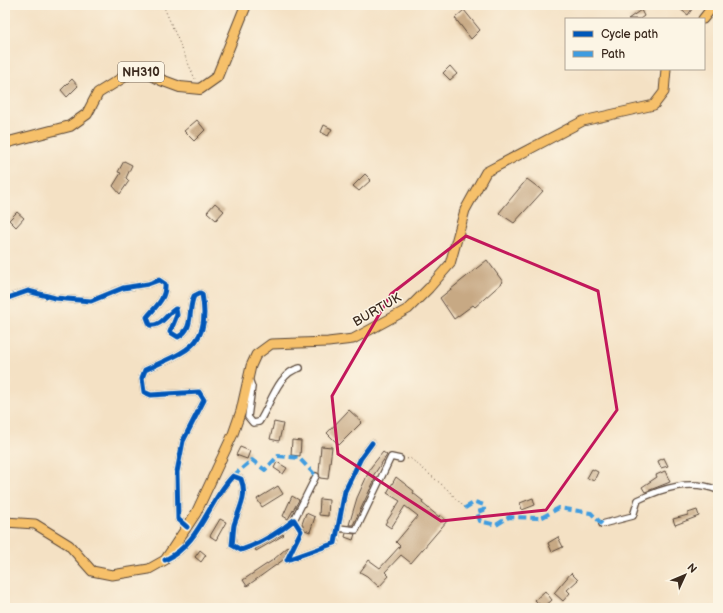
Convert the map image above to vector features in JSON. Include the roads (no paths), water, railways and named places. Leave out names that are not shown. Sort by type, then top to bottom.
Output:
[{"type":"highway","name":"NH310","points":[[5,143],[70,126],[87,114],[98,93],[132,72],[144,71],[161,80],[180,87],[200,89],[217,77],[246,5]]},
{"type":"main road","points":[[704,18],[714,5]]},
{"type":"main road","name":"BURTUK","points":[[165,560],[196,513],[232,434],[241,411],[247,378],[256,355],[271,344],[328,342],[352,339],[408,309],[450,264],[465,210],[486,172],[583,121],[654,105],[664,92],[666,70]]},
{"type":"main road","points":[[5,522],[35,524],[69,545],[92,571],[112,575],[149,569],[165,560]]},
{"type":"street","points":[[5,299],[28,291],[54,298],[91,301],[123,288],[159,280],[165,284],[166,291],[157,306],[146,317],[147,320],[150,324],[155,325],[160,323],[174,308],[176,309],[177,315],[170,332],[178,337],[184,334],[191,319],[194,296],[200,293],[202,294],[204,320],[200,337],[191,348],[145,370],[142,378],[144,392],[151,395],[199,392],[204,400],[183,441],[178,472],[178,519],[187,527]]},
{"type":"street","points":[[247,378],[251,381],[252,387],[248,417],[253,422],[259,422],[282,381],[295,369],[300,368]]},
{"type":"street","points":[[294,520],[302,531],[287,560],[335,543],[345,491],[361,458],[372,443]]},
{"type":"street","points":[[338,528],[356,530],[391,457],[400,459]]},
{"type":"street","points":[[165,560],[174,556],[200,527],[225,484],[233,476],[241,479],[245,488],[243,501],[234,526],[232,545],[241,550],[255,546],[272,537],[294,520],[316,476]]},
{"type":"street","points":[[602,524],[634,516],[638,500],[673,486],[686,484],[710,486],[718,490]]}]
